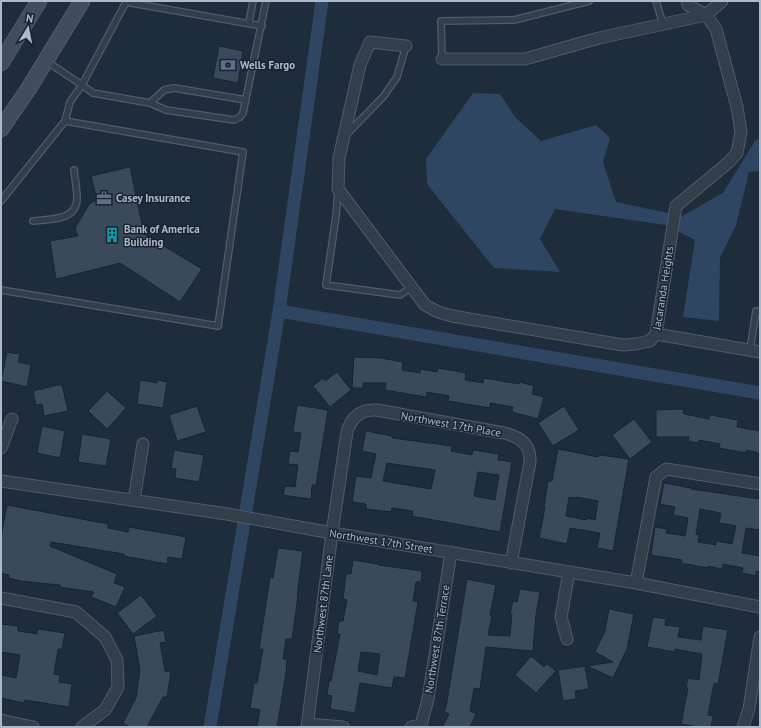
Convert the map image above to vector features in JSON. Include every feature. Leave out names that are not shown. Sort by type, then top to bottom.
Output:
[{"type":"main road","points":[[1,63],[39,1]]},
{"type":"main road","points":[[1,129],[29,88],[82,1]]},
{"type":"street","name":"Jacaranda Heights","points":[[338,189],[425,305],[438,312],[452,316],[623,345],[650,341],[656,334],[676,206],[729,162],[737,153],[741,132],[737,106],[716,29],[706,15],[688,5],[687,1]]},
{"type":"street","points":[[706,15],[708,1]]},
{"type":"street","points":[[442,59],[525,59],[599,38],[706,15],[722,1]]},
{"type":"street","points":[[338,189],[339,158],[360,65],[370,42],[406,46]]},
{"type":"street","points":[[656,334],[755,351]]},
{"type":"street","name":"Northwest 17th Place","points":[[360,413],[370,410],[377,410],[511,435],[524,441],[529,449],[530,458],[511,563]]},
{"type":"street","name":"Northwest 87th Lane","points":[[308,726],[332,534],[347,432],[352,421],[360,413]]},
{"type":"street","points":[[1,448],[12,419]]},
{"type":"street","points":[[134,500],[143,444]]},
{"type":"street","points":[[636,583],[656,477],[666,469],[760,484]]},
{"type":"street","name":"Northwest 17th Street","points":[[1,480],[227,514],[332,534],[636,583],[760,607]]},
{"type":"street","name":"Northwest 87th Terrace","points":[[416,726],[428,699],[451,552]]},
{"type":"street","points":[[567,639],[561,617],[569,572]]},
{"type":"street","points":[[1,598],[76,612],[106,637],[116,660],[118,687],[105,710],[82,727]]},
{"type":"street","points":[[743,727],[749,709],[760,637]]},
{"type":"street","points":[[1,720],[33,727]]},
{"type":"street","points":[[308,726],[343,727]]},
{"type":"lane","points":[[249,22],[253,1]]},
{"type":"lane","points":[[46,60],[93,93],[150,103],[166,110],[234,120],[240,117],[243,113],[266,1]]},
{"type":"lane","points":[[442,59],[441,21],[514,20],[589,1]]},
{"type":"lane","points":[[656,1],[663,24]]},
{"type":"lane","points":[[1,201],[65,121],[70,102],[82,85],[126,2],[249,22],[262,26]]},
{"type":"lane","points":[[344,137],[383,97],[397,76],[406,46]]},
{"type":"lane","points":[[150,103],[164,90],[174,88],[246,100]]},
{"type":"lane","points":[[1,290],[218,326],[243,152],[65,121]]},
{"type":"lane","points":[[33,221],[61,218],[70,214],[76,206],[77,198],[74,170]]},
{"type":"lane","points":[[338,189],[336,216],[326,285],[400,295],[412,287]]},
{"type":"lane","points":[[755,351],[756,311],[760,312]]},
{"type":"water","points":[[473,93],[500,94],[515,117],[541,141],[596,125],[610,138],[603,162],[616,202],[682,216],[723,193],[755,141],[760,138],[760,171],[749,172],[736,225],[720,258],[719,321],[683,317],[695,240],[666,225],[555,209],[540,239],[560,272],[494,268],[427,184],[426,159]]},
{"type":"building","name":"Wells Fargo","points":[[219,46],[243,51],[238,83],[213,78]]},
{"type":"building","name":"Bank of America Building","points":[[130,167],[144,234],[202,269],[180,302],[120,263],[56,279],[50,241],[78,236],[75,228],[90,203],[97,200],[91,176]]},
{"type":"building","points":[[7,352],[20,354],[18,362],[31,365],[27,387],[1,381]]},
{"type":"building","points":[[354,357],[381,358],[403,362],[402,370],[420,373],[421,369],[437,372],[438,368],[466,373],[465,380],[483,383],[484,378],[519,384],[520,382],[534,386],[532,394],[544,397],[538,419],[512,412],[513,407],[490,403],[490,408],[448,401],[449,396],[427,392],[426,397],[385,390],[386,383],[363,383],[363,388],[352,388]]},
{"type":"building","points":[[337,372],[351,390],[330,407],[313,386],[323,378],[325,381]]},
{"type":"building","points":[[140,380],[157,383],[157,380],[167,382],[163,408],[137,404]]},
{"type":"building","points":[[62,385],[68,411],[44,416],[42,404],[36,405],[33,391]]},
{"type":"building","points":[[107,391],[126,408],[107,429],[88,411]]},
{"type":"building","points":[[297,405],[328,410],[316,485],[312,485],[311,499],[283,495],[285,486],[295,487],[298,465],[288,464],[290,451],[298,452],[301,433],[293,432]]},
{"type":"building","points":[[197,406],[206,432],[177,441],[169,415]]},
{"type":"building","points":[[564,406],[579,430],[553,446],[538,423]]},
{"type":"building","points":[[683,409],[684,414],[709,419],[710,415],[738,420],[737,427],[760,431],[760,453],[746,450],[746,453],[719,448],[720,444],[699,440],[698,443],[688,441],[689,437],[656,437],[656,410]]},
{"type":"building","points":[[634,419],[652,442],[630,459],[612,435]]},
{"type":"building","points":[[42,426],[65,431],[60,458],[37,453]]},
{"type":"building","points":[[366,431],[392,436],[392,438],[452,446],[451,451],[472,455],[473,450],[499,454],[498,460],[512,462],[500,532],[412,516],[413,511],[392,508],[391,512],[366,509],[366,504],[352,502],[356,476],[371,478],[376,454],[362,451]],"holes":[[[387,463],[435,470],[431,489],[383,481]],[[478,472],[499,475],[495,500],[474,496]]]},
{"type":"building","points":[[82,434],[111,439],[106,466],[78,462]]},
{"type":"building","points":[[558,449],[598,457],[599,455],[629,459],[613,551],[597,548],[600,533],[570,528],[567,544],[539,538],[548,481],[552,481]],"holes":[[[569,497],[598,501],[595,520],[566,516]]]},
{"type":"building","points":[[174,450],[204,455],[199,482],[175,478],[176,469],[171,468]]},
{"type":"building","points":[[664,483],[691,489],[760,499],[760,530],[746,528],[742,553],[760,556],[760,572],[756,571],[756,576],[742,573],[743,568],[723,564],[722,569],[708,566],[708,568],[681,563],[682,560],[651,555],[655,527],[667,529],[666,533],[685,536],[688,518],[673,515],[675,507],[660,504]],"holes":[[[700,509],[721,513],[719,523],[736,526],[732,544],[716,541],[716,545],[698,542],[699,535],[696,534]]]},
{"type":"building","points":[[7,505],[108,524],[108,528],[128,532],[129,527],[186,537],[182,559],[168,557],[167,564],[124,556],[124,554],[51,542],[50,546],[117,574],[114,583],[125,587],[116,607],[91,597],[94,592],[60,587],[60,585],[21,581],[9,578],[9,575],[1,573],[1,537]]},
{"type":"building","points":[[278,548],[303,551],[298,596],[292,639],[286,639],[283,659],[287,659],[286,673],[277,727],[257,727],[260,710],[250,708],[254,683],[257,683],[263,649],[259,649],[270,577],[273,578]]},
{"type":"building","points":[[353,560],[422,571],[421,582],[416,582],[413,601],[418,602],[405,678],[394,677],[392,688],[360,683],[355,713],[330,709],[332,696],[327,695],[340,634],[337,634],[339,621],[343,621],[347,600],[343,599],[346,574],[351,574]],"holes":[[[361,652],[380,654],[377,675],[358,671]]]},
{"type":"building","points":[[467,579],[496,585],[488,635],[510,636],[512,614],[510,614],[513,601],[517,602],[520,589],[540,592],[536,614],[533,651],[486,647],[480,689],[474,688],[470,711],[476,714],[470,727],[442,727],[449,714],[444,711],[446,707]]},
{"type":"building","points":[[141,595],[157,616],[133,634],[117,613]]},
{"type":"building","points":[[609,609],[634,614],[627,649],[613,678],[587,666],[613,662],[595,652],[605,631]]},
{"type":"building","points":[[653,617],[666,619],[665,625],[680,627],[678,637],[701,640],[703,626],[728,630],[718,684],[714,683],[708,715],[713,716],[711,727],[698,727],[681,724],[688,688],[686,688],[688,678],[699,680],[702,654],[675,649],[675,652],[647,647]]},
{"type":"building","points":[[1,624],[18,626],[18,631],[37,634],[38,629],[65,633],[62,649],[58,649],[54,674],[60,675],[59,682],[72,684],[69,707],[25,700],[24,703],[1,698],[1,675],[16,678],[20,655],[1,652]]},
{"type":"building","points":[[164,630],[166,642],[160,643],[165,671],[171,672],[167,697],[163,697],[147,727],[130,727],[123,723],[136,698],[140,670],[134,636]]},
{"type":"building","points":[[531,656],[544,667],[547,664],[556,671],[536,693],[515,675]]},
{"type":"building","points":[[585,666],[589,689],[575,691],[576,699],[563,701],[558,670]]},
{"type":"waterway","points":[[210,727],[279,311],[322,1]]},
{"type":"waterway","points":[[279,311],[760,393]]},
{"type":"place","name":"Wells Fargo","points":[[228,65]]},
{"type":"place","name":"Casey Insurance","points":[[104,198]]},
{"type":"place","name":"Bank of America Building","points":[[112,235]]}]
